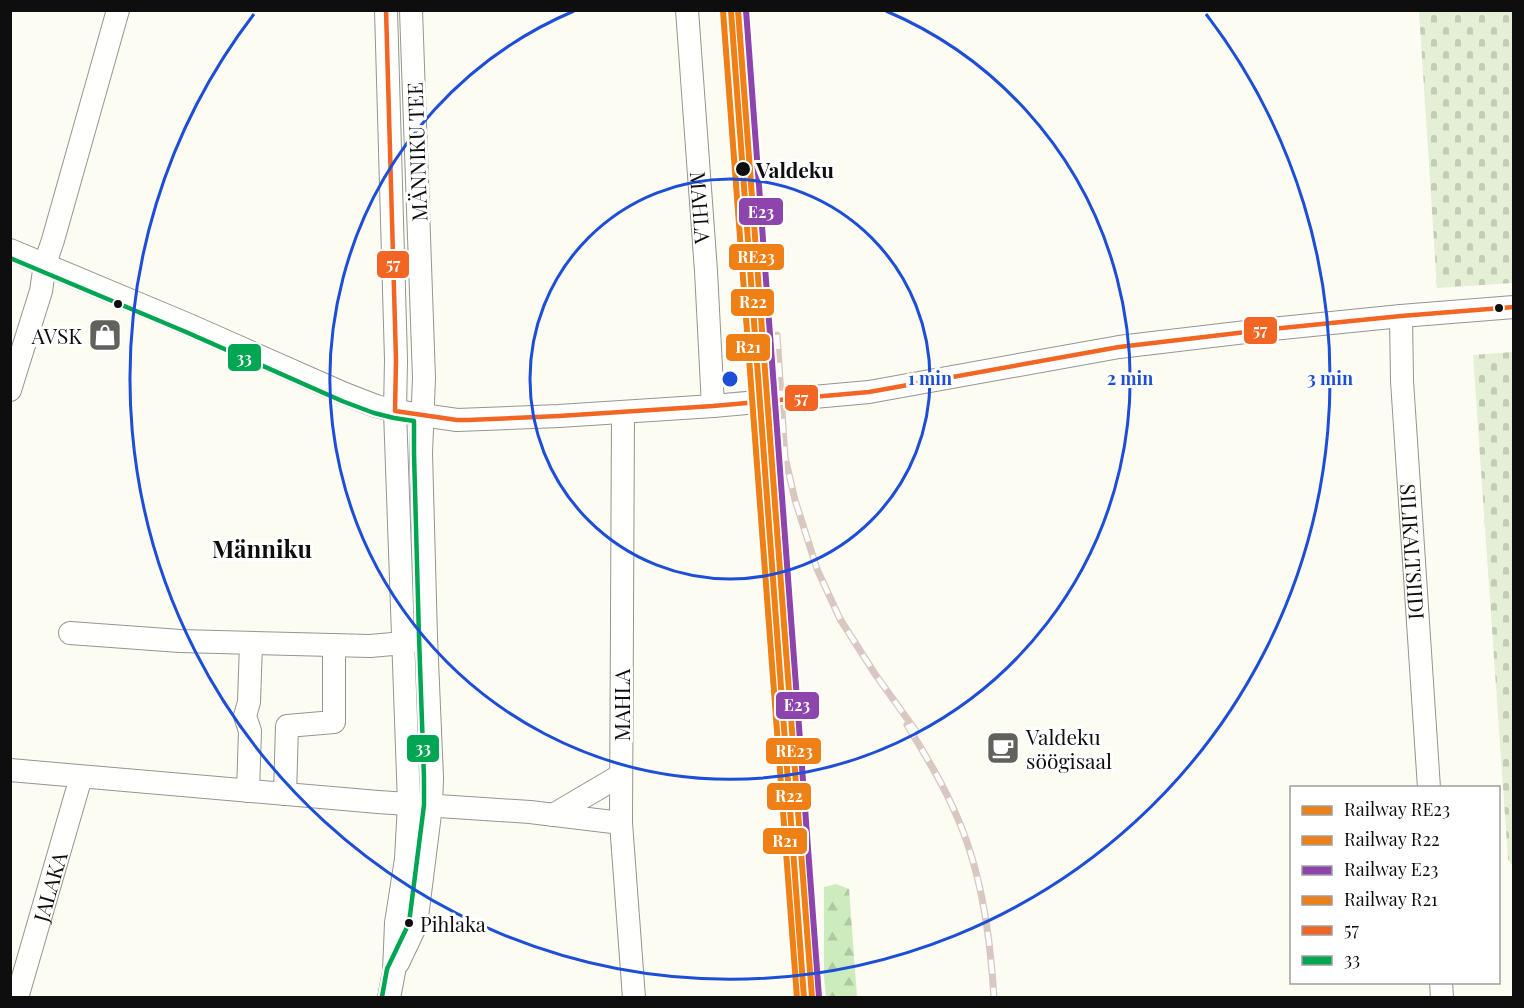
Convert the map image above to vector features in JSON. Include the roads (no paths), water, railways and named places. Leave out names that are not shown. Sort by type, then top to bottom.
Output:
[{"type":"street","points":[[10,390],[41,291],[45,264],[54,240],[118,10]]},
{"type":"street","name":"MÄNNIKU TEE","points":[[386,10],[396,360],[395,411],[404,643],[420,805]]},
{"type":"street","name":"MÄNNIKU TEE","points":[[389,998],[394,972],[396,923],[404,870],[420,805],[432,778],[421,453],[424,378],[411,10]]},
{"type":"street","name":"MAHLA","points":[[687,10],[706,271],[713,406]]},
{"type":"street","points":[[10,250],[345,394],[395,411],[457,420],[713,406],[869,392],[1119,347],[1272,329],[1514,307]]},
{"type":"street","name":"SILIKALTSIIDI","points":[[1401,316],[1402,381],[1429,786]]},
{"type":"street","name":"MAHLA","points":[[623,412],[621,823],[634,998]]},
{"type":"street","points":[[70,633],[180,642],[370,646],[404,643],[426,637]]},
{"type":"street","points":[[248,791],[250,731],[245,716],[249,702],[251,644]]},
{"type":"street","points":[[285,794],[287,726],[334,722],[334,645]]},
{"type":"street","points":[[10,770],[553,815],[621,823]]},
{"type":"street","points":[[553,815],[621,775]]},
{"type":"street","name":"JALAKA","points":[[17,998],[81,777]]},
{"type":"railway","points":[[777,335],[785,457],[795,500],[817,569],[840,619],[875,674],[916,731]]},
{"type":"railway","points":[[907,725],[949,799],[971,855],[987,926],[994,998]]},
{"type":"rail line","name":"RE23","points":[[738,10],[812,998]]},
{"type":"rail line","name":"E23","points":[[746,10],[819,997]]},
{"type":"rail line","name":"R21","points":[[723,11],[797,998]]},
{"type":"rail line","name":"R22","points":[[731,11],[804,998]]},
{"type":"place","name":"Valdeku","points":[[743,169]]},
{"type":"place","name":"AVSK","points":[[105,335]]},
{"type":"place","name":"Valdeku söögisaal","points":[[1003,748]]},
{"type":"place","name":"Pihlaka","points":[[409,923]]},
{"type":"district","name":"Männiku","points":[[262,548]]}]
